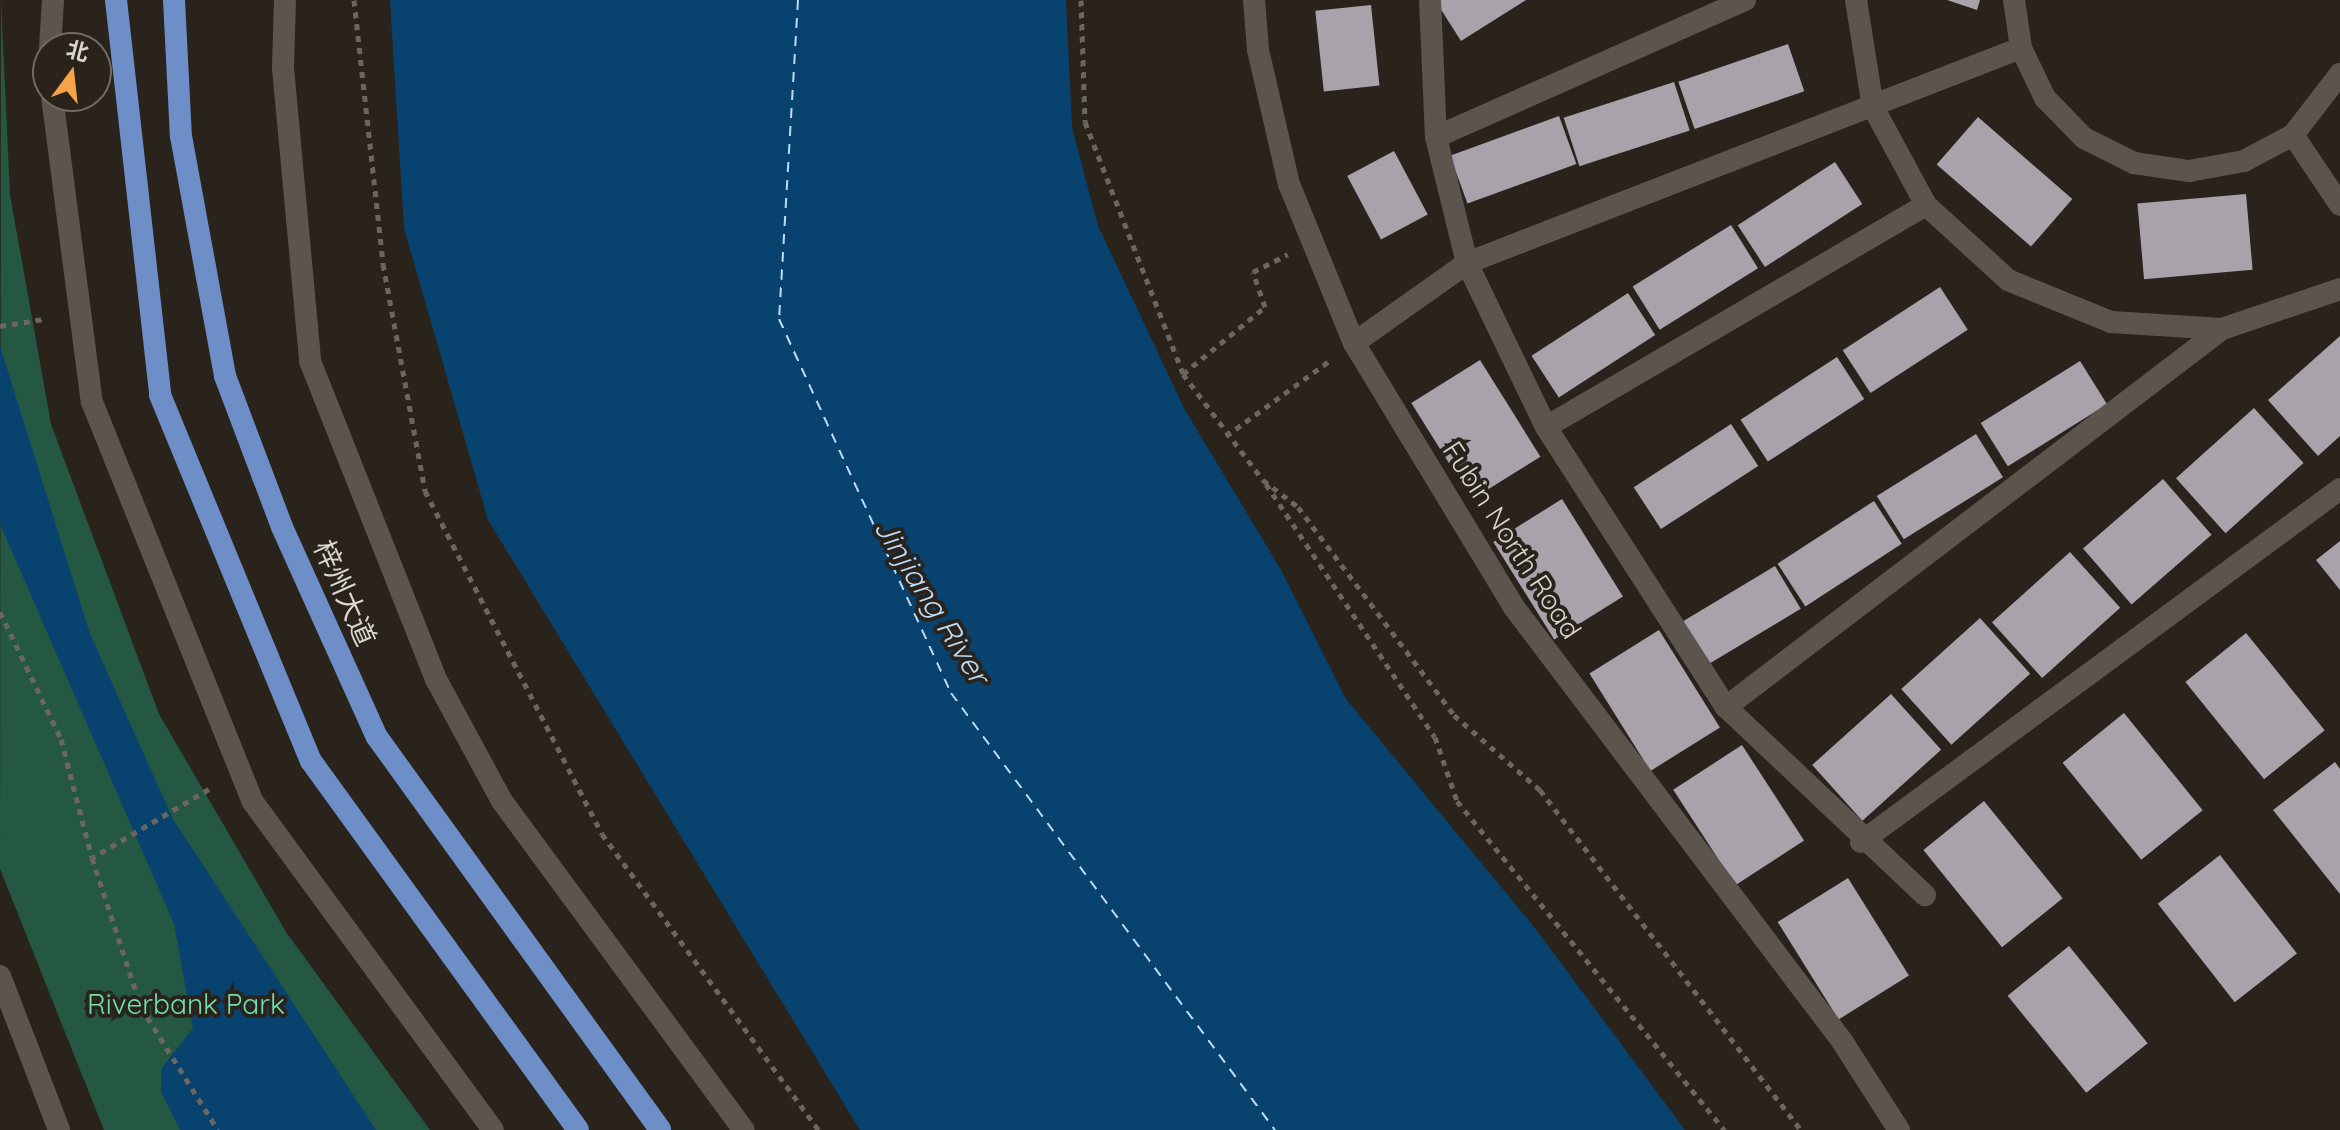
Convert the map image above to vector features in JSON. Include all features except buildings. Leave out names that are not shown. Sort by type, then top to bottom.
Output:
[{"type":"highway","points":[[116,0],[160,395],[311,761],[578,1130]]},
{"type":"highway","name":"梓州大道","points":[[174,0],[181,136],[225,376],[282,527],[377,737],[660,1130]]},
{"type":"street","points":[[51,32],[53,0]]},
{"type":"street","points":[[285,0],[283,68],[310,361],[437,681],[502,801],[744,1130]]},
{"type":"street","name":"Fubin North Road","points":[[1254,0],[1289,184],[1354,343],[1513,606],[1842,1041],[1899,1130]]},
{"type":"street","points":[[1430,0],[1436,137],[1467,263],[1546,427],[1726,707],[1861,842],[1925,895]]},
{"type":"street","points":[[1436,137],[1745,0]]},
{"type":"street","points":[[1856,0],[1873,107],[1926,205],[2008,280],[2111,322],[2222,329]]},
{"type":"street","points":[[2014,0],[2021,48],[2045,98],[2084,138],[2134,163],[2189,171],[2244,161],[2293,135],[2340,74]]},
{"type":"street","points":[[1354,343],[1467,263],[2021,48]]},
{"type":"street","points":[[54,112],[92,402],[253,802],[493,1130]]},
{"type":"street","points":[[2293,135],[2340,205]]},
{"type":"street","points":[[1546,427],[1926,205]]},
{"type":"street","points":[[1726,707],[2222,329],[2340,289]]},
{"type":"street","points":[[1861,842],[2340,489]]},
{"type":"street","points":[[0,976],[59,1130]]},
{"type":"path","points":[[354,0],[383,264],[425,491],[602,834],[819,1130]]},
{"type":"path","points":[[1081,0],[1085,122],[1183,374],[1226,436],[1263,480],[1435,737],[1457,801],[1724,1130]]},
{"type":"path","points":[[1183,374],[1265,307],[1253,272],[1312,241]]},
{"type":"path","points":[[2,326],[43,319]]},
{"type":"path","points":[[1226,436],[1354,343]]},
{"type":"path","points":[[1263,480],[1298,507],[1454,715],[1540,790],[1801,1130]]},
{"type":"path","points":[[0,612],[61,739],[92,858],[141,1007],[166,1053],[218,1130]]},
{"type":"path","points":[[92,858],[128,833],[209,789]]},
{"type":"green space","name":"Riverbank Park","points":[[1,0],[10,195],[51,424],[159,714],[286,932],[430,1130],[104,1130],[0,869]]},
{"type":"water","name":"Jinjiang River","points":[[390,0],[1066,0],[1072,128],[1098,226],[1185,410],[1281,570],[1346,699],[1534,927],[1685,1130],[860,1130],[488,520],[404,228]]},
{"type":"water","points":[[0,346],[90,634],[173,819],[376,1130],[180,1130],[161,1092],[161,1069],[193,1028],[174,924],[0,524]]},
{"type":"ferry route","points":[[798,0],[779,319],[951,693],[1275,1130]]}]
